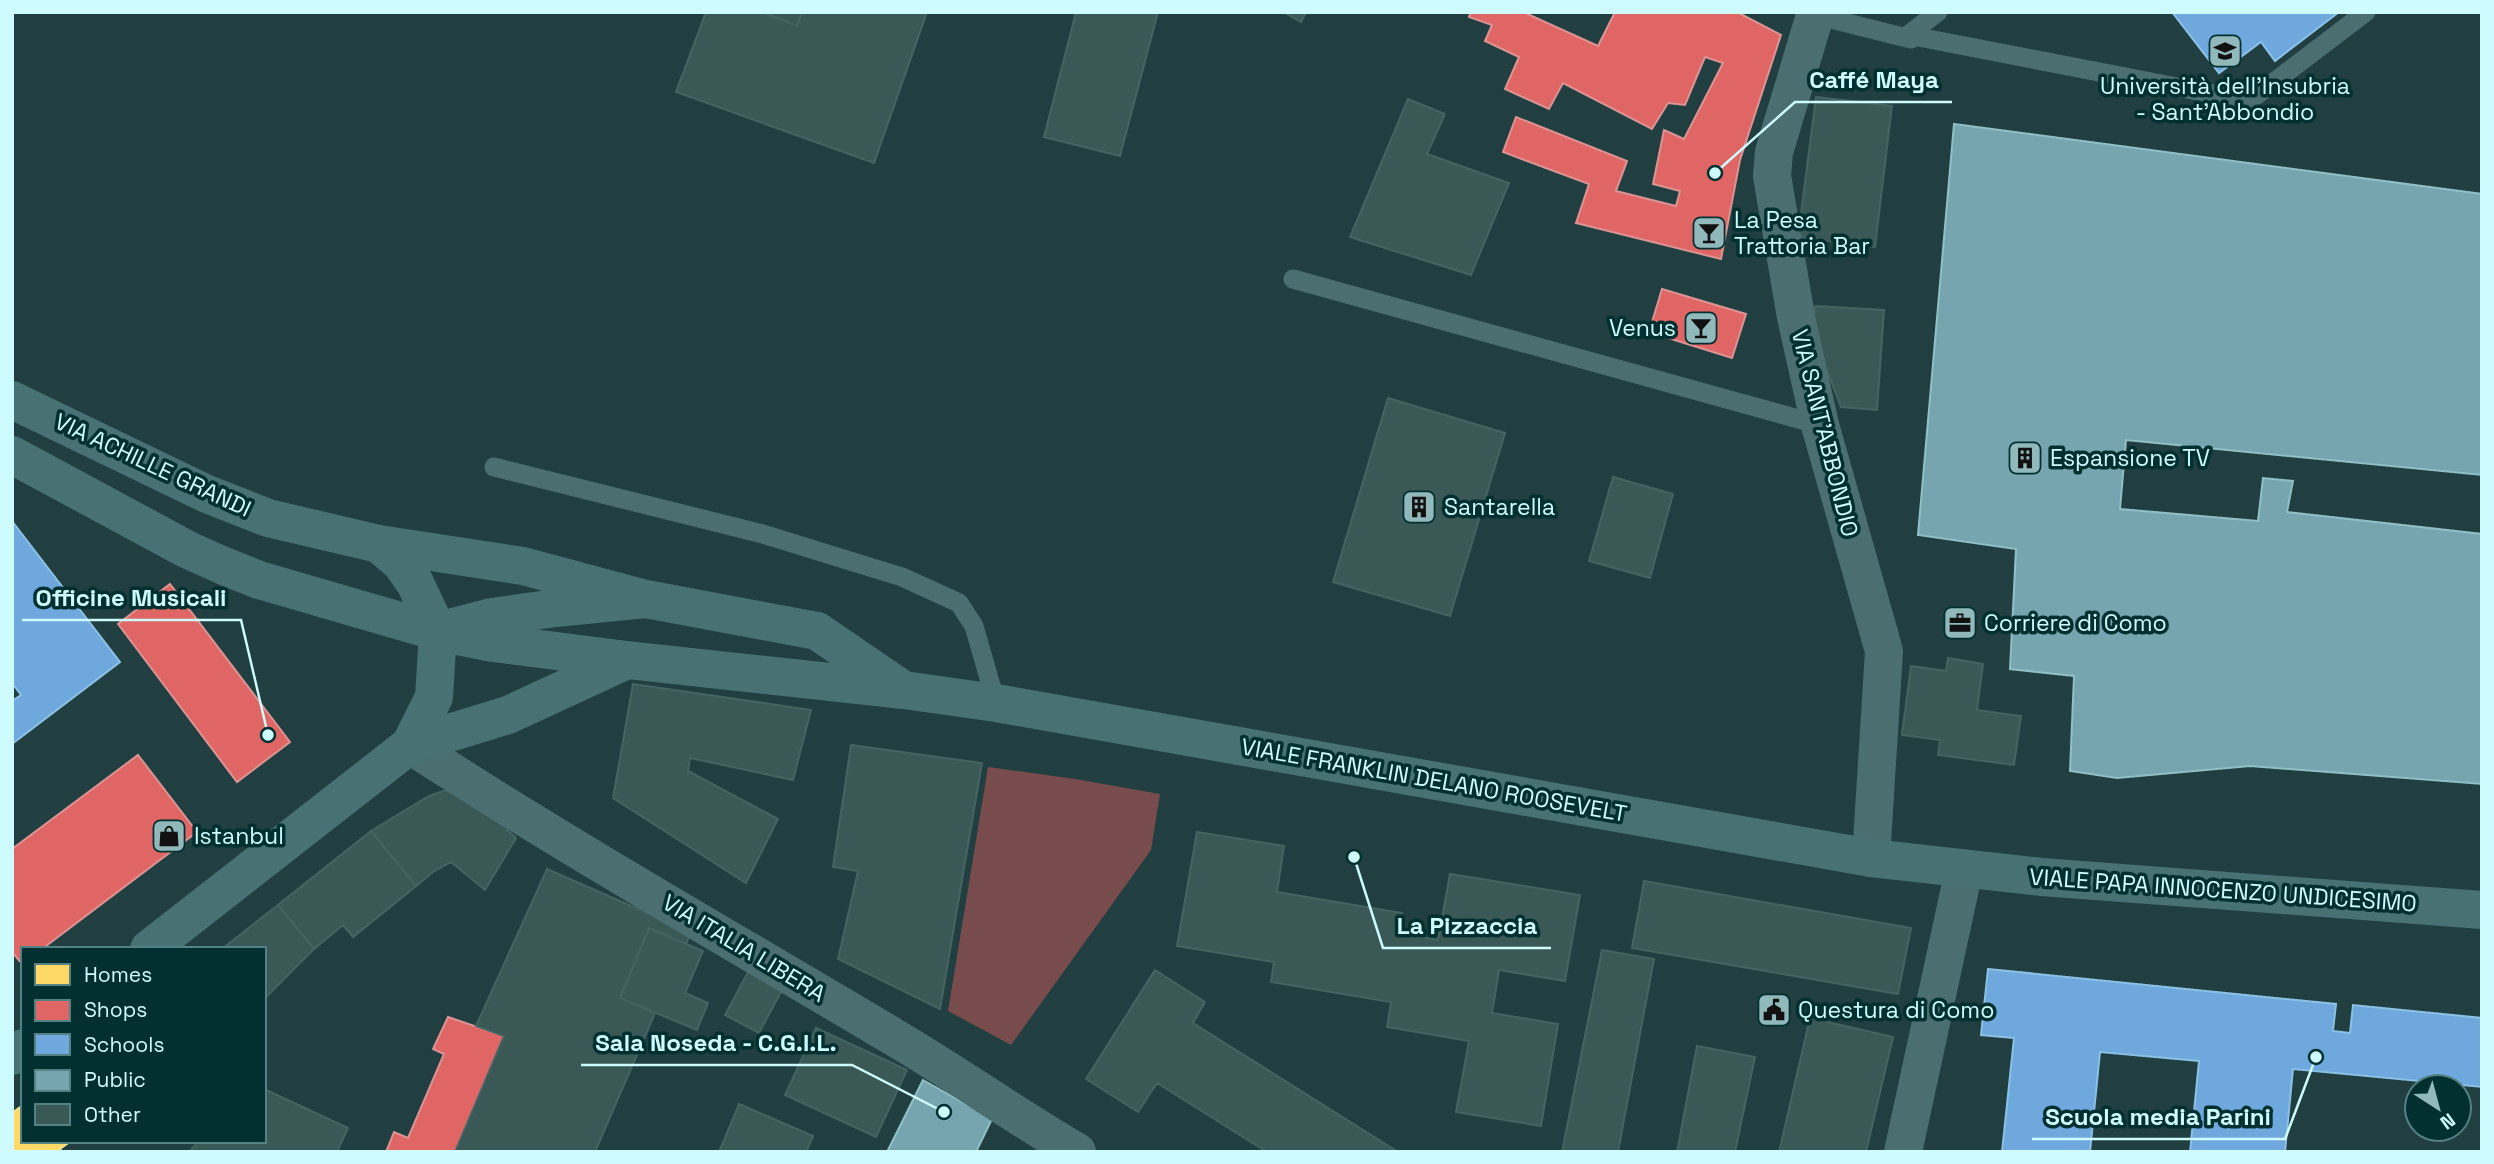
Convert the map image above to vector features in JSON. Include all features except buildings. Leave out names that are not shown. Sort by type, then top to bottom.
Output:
[{"type":"main road","name":"VIA ACHILLE GRANDI","points":[[12,400],[207,494],[268,518],[379,544],[523,566],[646,599]]},
{"type":"main road","points":[[12,455],[188,550],[247,576],[438,632]]},
{"type":"main road","points":[[379,544],[401,563],[415,583],[438,632],[434,697],[410,745]]},
{"type":"main road","name":"VIALE FRANKLIN DELANO ROOSEVELT","points":[[438,632],[492,617],[646,599],[817,631],[904,690]]},
{"type":"main road","name":"VIALE FRANKLIN DELANO ROOSEVELT","points":[[438,632],[493,643],[996,703],[1871,858],[1964,870]]},
{"type":"main road","points":[[152,947],[410,745],[508,715],[627,660]]},
{"type":"main road","name":"VIALE PAPA INNOCENZO UNDICESIMO","points":[[1964,870],[2482,910]]},
{"type":"street","name":"VIA SANT'ABBONDIO","points":[[1815,14],[1774,152],[1772,176],[1796,317],[1820,425],[1884,651],[1871,858]]},
{"type":"street","name":"VIA ITALIA LIBERA","points":[[410,745],[958,1075],[1019,1118],[1077,1152]]},
{"type":"street","points":[[1903,1152],[1964,870]]},
{"type":"lane","points":[[1908,35],[1938,12]]},
{"type":"lane","points":[[1908,35],[2249,101],[2366,12]]},
{"type":"lane","points":[[1815,14],[1911,39],[1908,35]]},
{"type":"lane","points":[[1293,279],[1820,425]]},
{"type":"lane","points":[[494,467],[763,534],[902,577],[959,603],[974,626],[996,703]]},
{"type":"shaded area","points":[[988,767],[1160,794],[1151,850],[1011,1045],[948,1011]]},
{"type":"place","name":"Università dell'Insubria - Sant'Abbondio","points":[[2225,51]]},
{"type":"place","name":"Caffé Maya","points":[[1715,173]]},
{"type":"place","name":"La Pesa Trattoria Bar","points":[[1709,233]]},
{"type":"place","name":"Venus","points":[[1701,328]]},
{"type":"place","name":"Espansione TV","points":[[2025,458]]},
{"type":"place","name":"Santarella","points":[[1419,507]]},
{"type":"place","name":"Corriere di Como","points":[[1960,623]]},
{"type":"place","name":"Officine Musicali","points":[[268,735]]},
{"type":"place","name":"Istanbul","points":[[169,836]]},
{"type":"place","name":"La Pizzaccia","points":[[1354,857]]},
{"type":"place","name":"Questura di Como","points":[[1774,1010]]},
{"type":"place","name":"Scuola media Parini","points":[[2316,1057]]},
{"type":"place","name":"Sala Noseda - C.G.I.L.","points":[[944,1112]]}]
